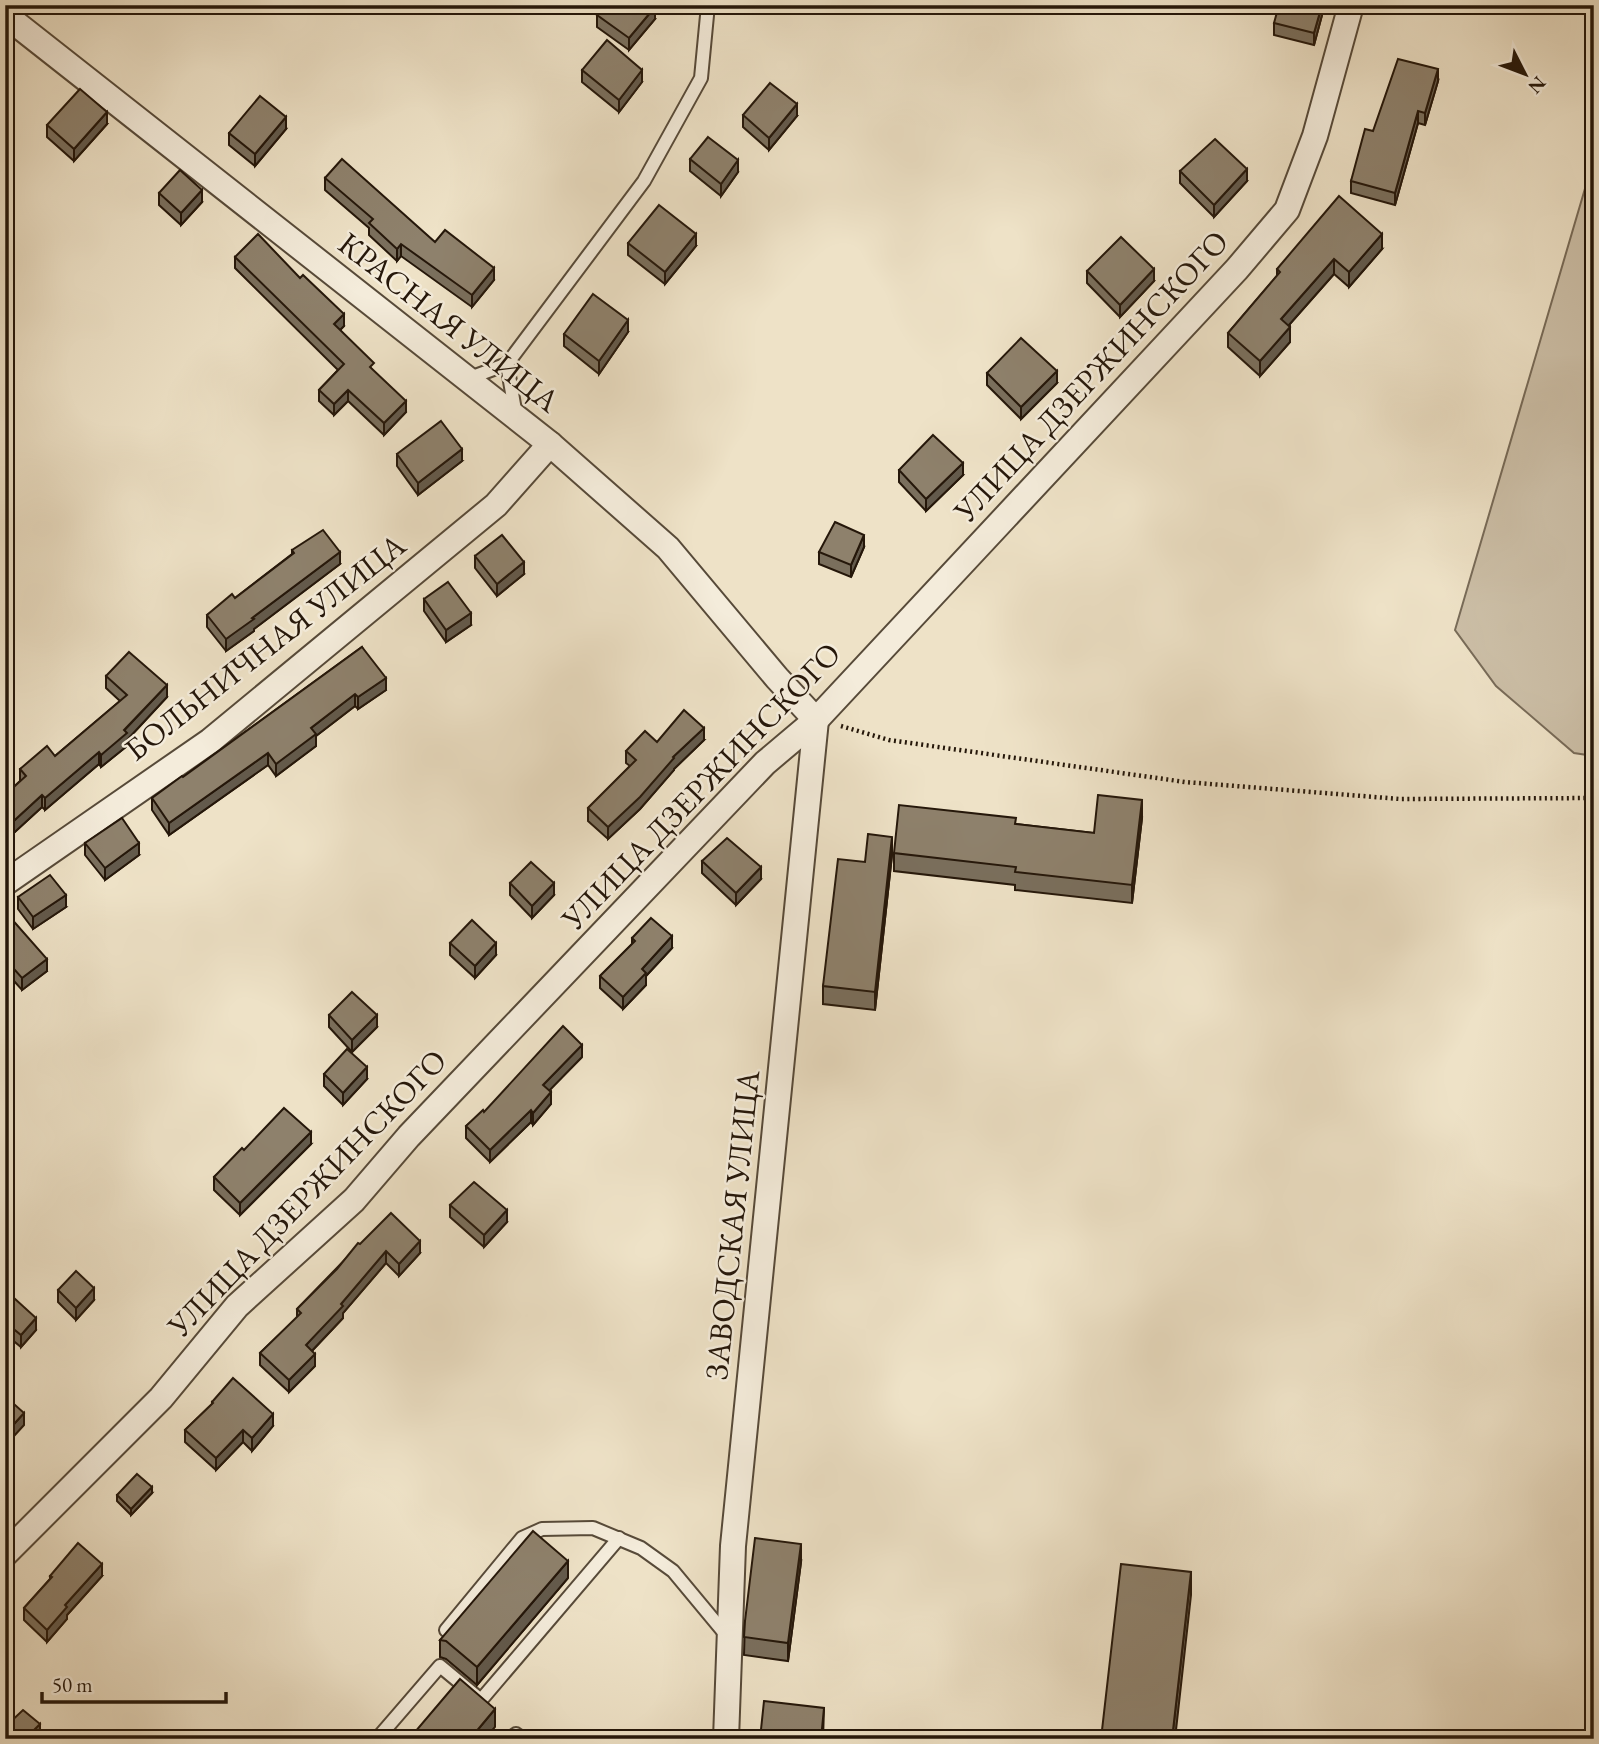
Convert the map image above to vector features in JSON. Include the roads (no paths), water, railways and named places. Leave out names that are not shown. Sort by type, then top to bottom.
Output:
[{"type":"street","name":"УЛИЦА ДЗЕРЖИНСКОГО","points":[[5,1554],[161,1398],[237,1306],[354,1200],[409,1136],[765,763],[816,720],[1237,269],[1287,210],[1315,136],[1351,5]]},
{"type":"street","name":"КРАСНАЯ УЛИЦА","points":[[5,15],[550,444],[668,548],[816,720]]},
{"type":"street","name":"БОЛЬНИЧНАЯ УЛИЦА","points":[[5,883],[210,741],[496,505],[550,444]]},
{"type":"street","name":"ЗАВОДСКАЯ УЛИЦА","points":[[726,1739],[733,1546],[816,720]]},
{"type":"lane","points":[[467,379],[508,364],[636,191],[701,78],[708,5]]},
{"type":"lane","points":[[508,364],[517,418]]},
{"type":"lane","points":[[446,1630],[522,1538],[542,1529],[593,1528],[640,1548],[673,1572],[730,1639]]},
{"type":"lane","points":[[377,1739],[440,1666],[481,1700],[619,1538]]}]
